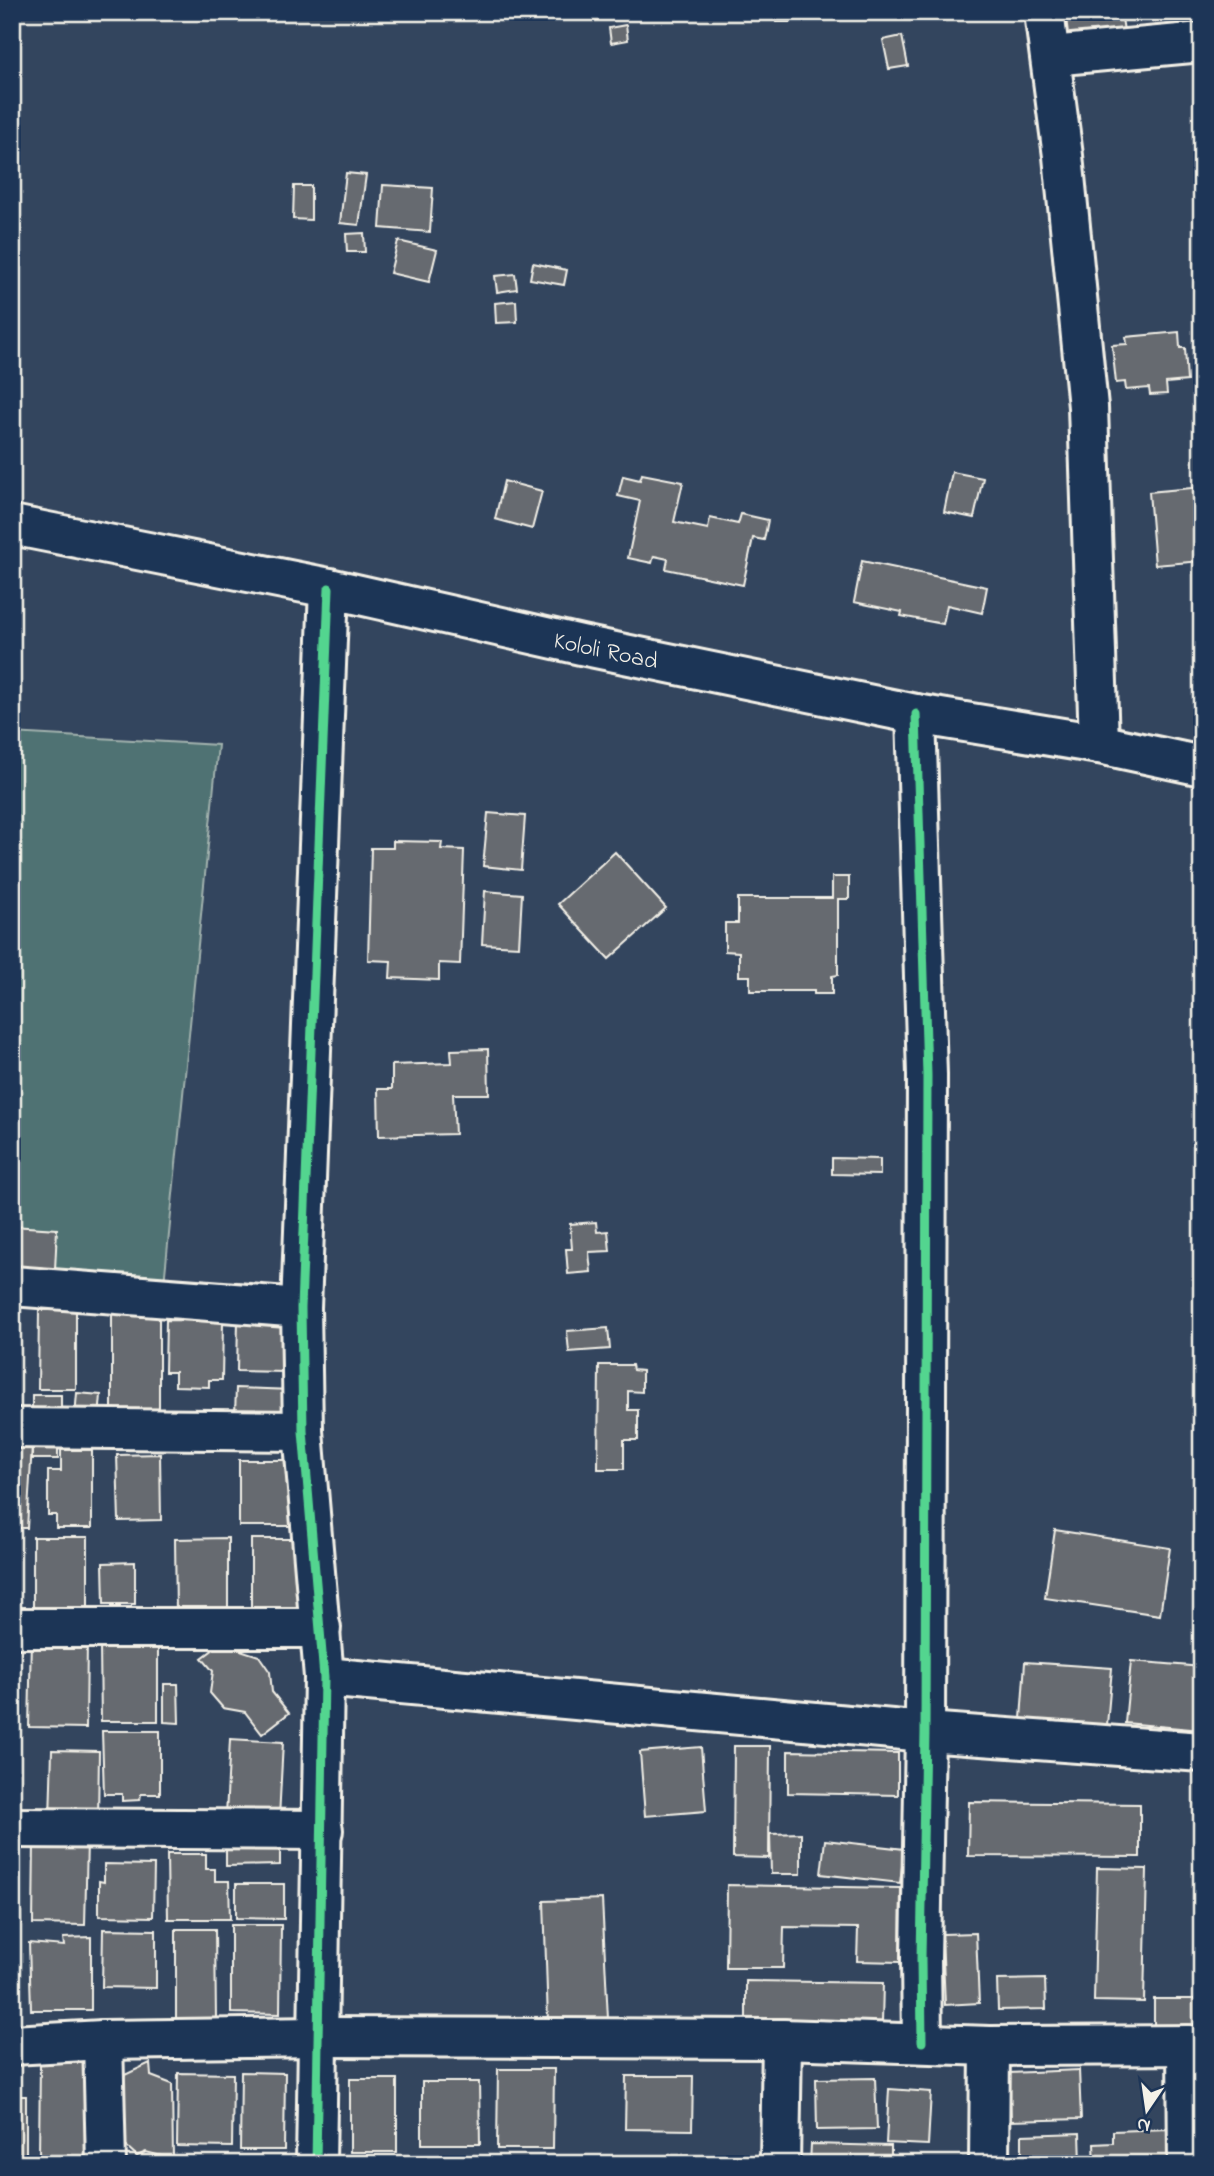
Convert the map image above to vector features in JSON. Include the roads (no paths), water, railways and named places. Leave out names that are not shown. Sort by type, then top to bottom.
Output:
[{"type":"street","points":[[1044,12],[1088,407],[1099,744]]},
{"type":"street","points":[[1051,56],[1202,42]]},
{"type":"street","name":"Kololi Road","points":[[12,525],[329,588],[581,645],[916,714],[1099,744],[1202,766]]},
{"type":"street","points":[[316,2164],[324,1676],[303,1431],[301,1308],[329,588]]},
{"type":"street","points":[[916,714],[927,1075],[926,1732],[921,1947],[922,2042]]},
{"type":"street","points":[[12,1286],[301,1308]]},
{"type":"street","points":[[12,1428],[303,1431]]},
{"type":"street","points":[[12,1628],[321,1628]]},
{"type":"street","points":[[324,1676],[926,1732],[1202,1752]]},
{"type":"street","points":[[12,1828],[323,1830]]},
{"type":"street","points":[[12,2045],[103,2040],[318,2037],[782,2039],[990,2046],[1195,2045],[1188,2164]]},
{"type":"street","points":[[780,2164],[782,2039]]},
{"type":"street","points":[[103,2040],[106,2164]]},
{"type":"street","points":[[989,2164],[990,2046]]}]
